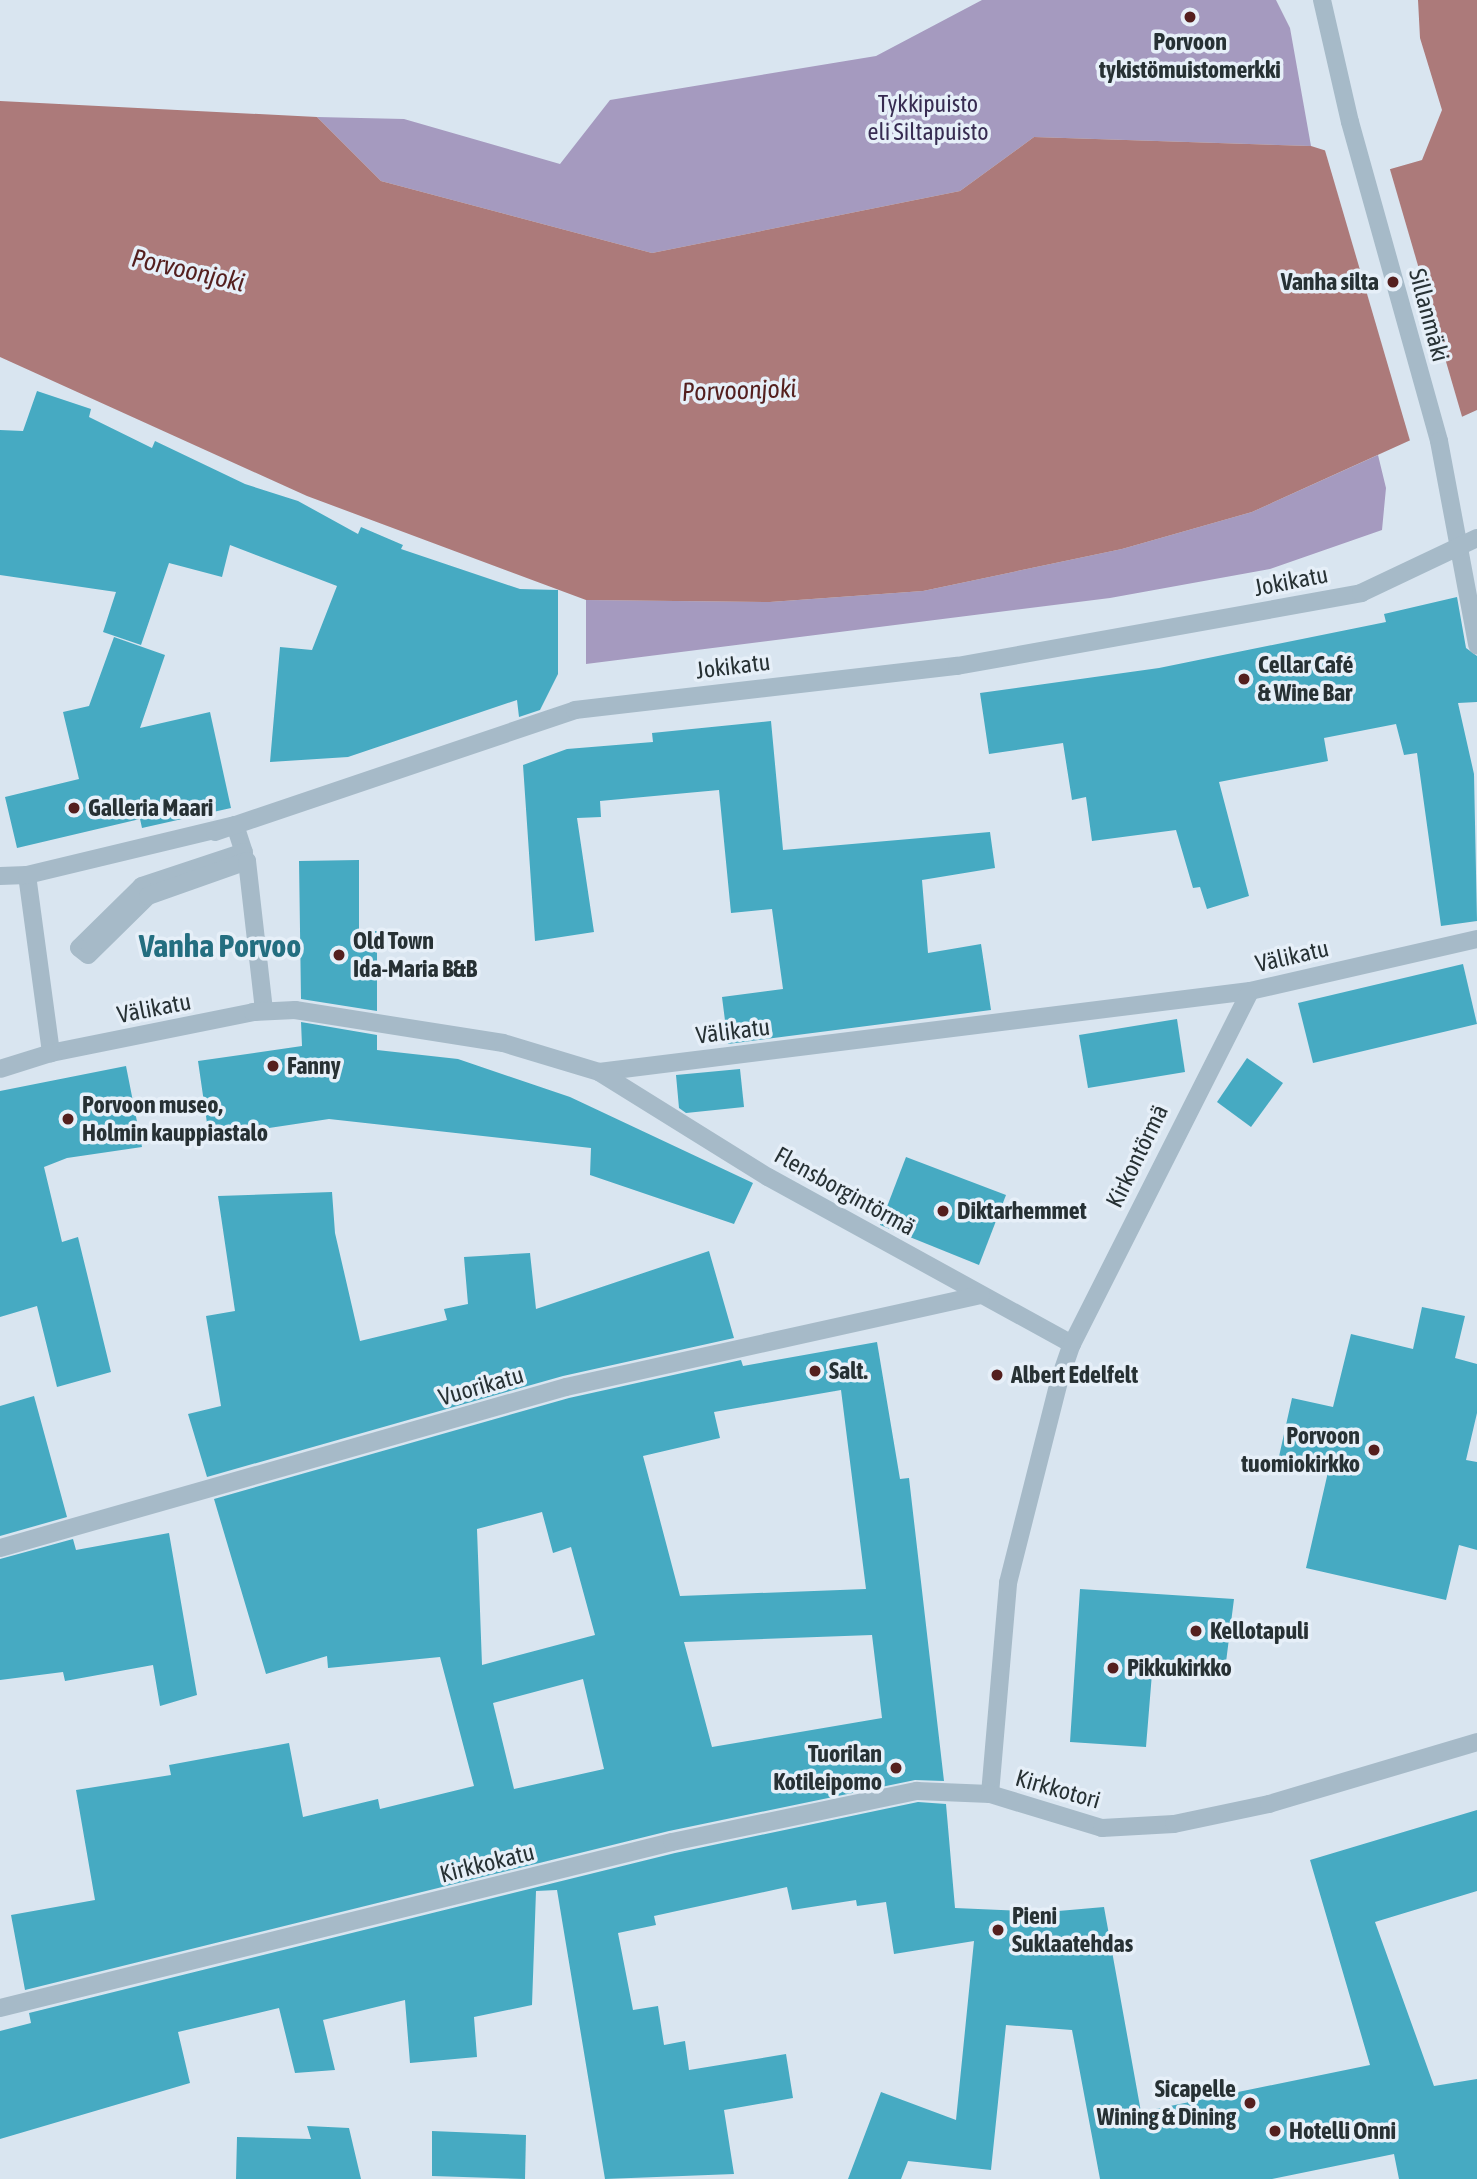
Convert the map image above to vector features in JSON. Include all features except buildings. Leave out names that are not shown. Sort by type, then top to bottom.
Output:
[{"type":"street","name":"Sillanmäki","points":[[1322,0],[1350,122],[1469,540],[1477,645]]},
{"type":"street","name":"Jokikatu","points":[[0,876],[27,875],[235,825],[575,710],[957,666],[1361,593],[1469,540]]},
{"type":"street","points":[[235,825],[244,852],[142,886],[79,948],[88,956],[148,897],[247,861],[264,1010]]},
{"type":"street","points":[[27,875],[51,1053]]},
{"type":"street","name":"Välikatu","points":[[0,1069],[51,1053],[264,1010],[295,1010],[503,1043],[599,1072],[1250,991],[1477,939]]},
{"type":"street","name":"Kirkontörmä","points":[[1072,1344],[1250,991]]},
{"type":"street","name":"Flensborgintörmä","points":[[599,1072],[768,1177],[1072,1344]]},
{"type":"street","name":"Vuorikatu","points":[[0,1548],[566,1387],[981,1294]]},
{"type":"street","name":"Kirkkotori","points":[[1072,1344],[1008,1583],[990,1794],[1102,1828],[1174,1825],[1269,1804],[1477,1742]]},
{"type":"street","name":"Kirkkokatu","points":[[0,2008],[685,1839],[917,1791],[990,1794]]},
{"type":"green space","name":"Tykkipuisto eli Siltapuisto","points":[[982,0],[1276,0],[1290,28],[1311,146],[1034,137],[960,191],[652,253],[381,181],[317,117],[404,119],[560,164],[610,100],[876,56]]},
{"type":"green space","points":[[1378,455],[1386,488],[1382,530],[1270,569],[1110,598],[586,664],[586,600],[770,602],[923,591],[1122,549],[1252,512]]},
{"type":"water","name":"Porvoonjoki","points":[[1418,0],[1477,0],[1477,410],[1252,512],[1122,549],[923,591],[770,602],[586,600],[307,496],[0,357],[0,101],[317,117],[381,181],[652,253],[960,191],[1034,137],[1311,146],[1387,170],[1422,160],[1442,110],[1420,38]]},
{"type":"pier","name":"Vanha silta","points":[[1324,147],[1389,166],[1463,420],[1411,444]]},
{"type":"place","name":"Porvoon tykistömuistomerkki","points":[[1190,17]]},
{"type":"place","name":"Vanha silta","points":[[1393,282]]},
{"type":"place","name":"Cellar Café & Wine Bar","points":[[1244,679]]},
{"type":"place","name":"Galleria Maari","points":[[74,808]]},
{"type":"place","name":"Old Town Ida-Maria B&B","points":[[339,955]]},
{"type":"place","name":"Fanny","points":[[273,1066]]},
{"type":"place","name":"Porvoon museo, Holmin kauppiastalo","points":[[68,1119]]},
{"type":"place","name":"Diktarhemmet","points":[[943,1211]]},
{"type":"place","name":"Salt.","points":[[815,1371]]},
{"type":"place","name":"Albert Edelfelt","points":[[997,1375]]},
{"type":"place","name":"Porvoon tuomiokirkko","points":[[1374,1450]]},
{"type":"place","name":"Kellotapuli","points":[[1196,1631]]},
{"type":"place","name":"Pikkukirkko","points":[[1113,1668]]},
{"type":"place","name":"Tuorilan Kotileipomo","points":[[896,1768]]},
{"type":"place","name":"Pieni Suklaatehdas","points":[[998,1930]]},
{"type":"place","name":"Sicapelle Wining & Dining","points":[[1250,2103]]},
{"type":"place","name":"Hotelli Onni","points":[[1275,2131]]},
{"type":"district","name":"Vanha Porvoo","points":[[220,946]]}]
